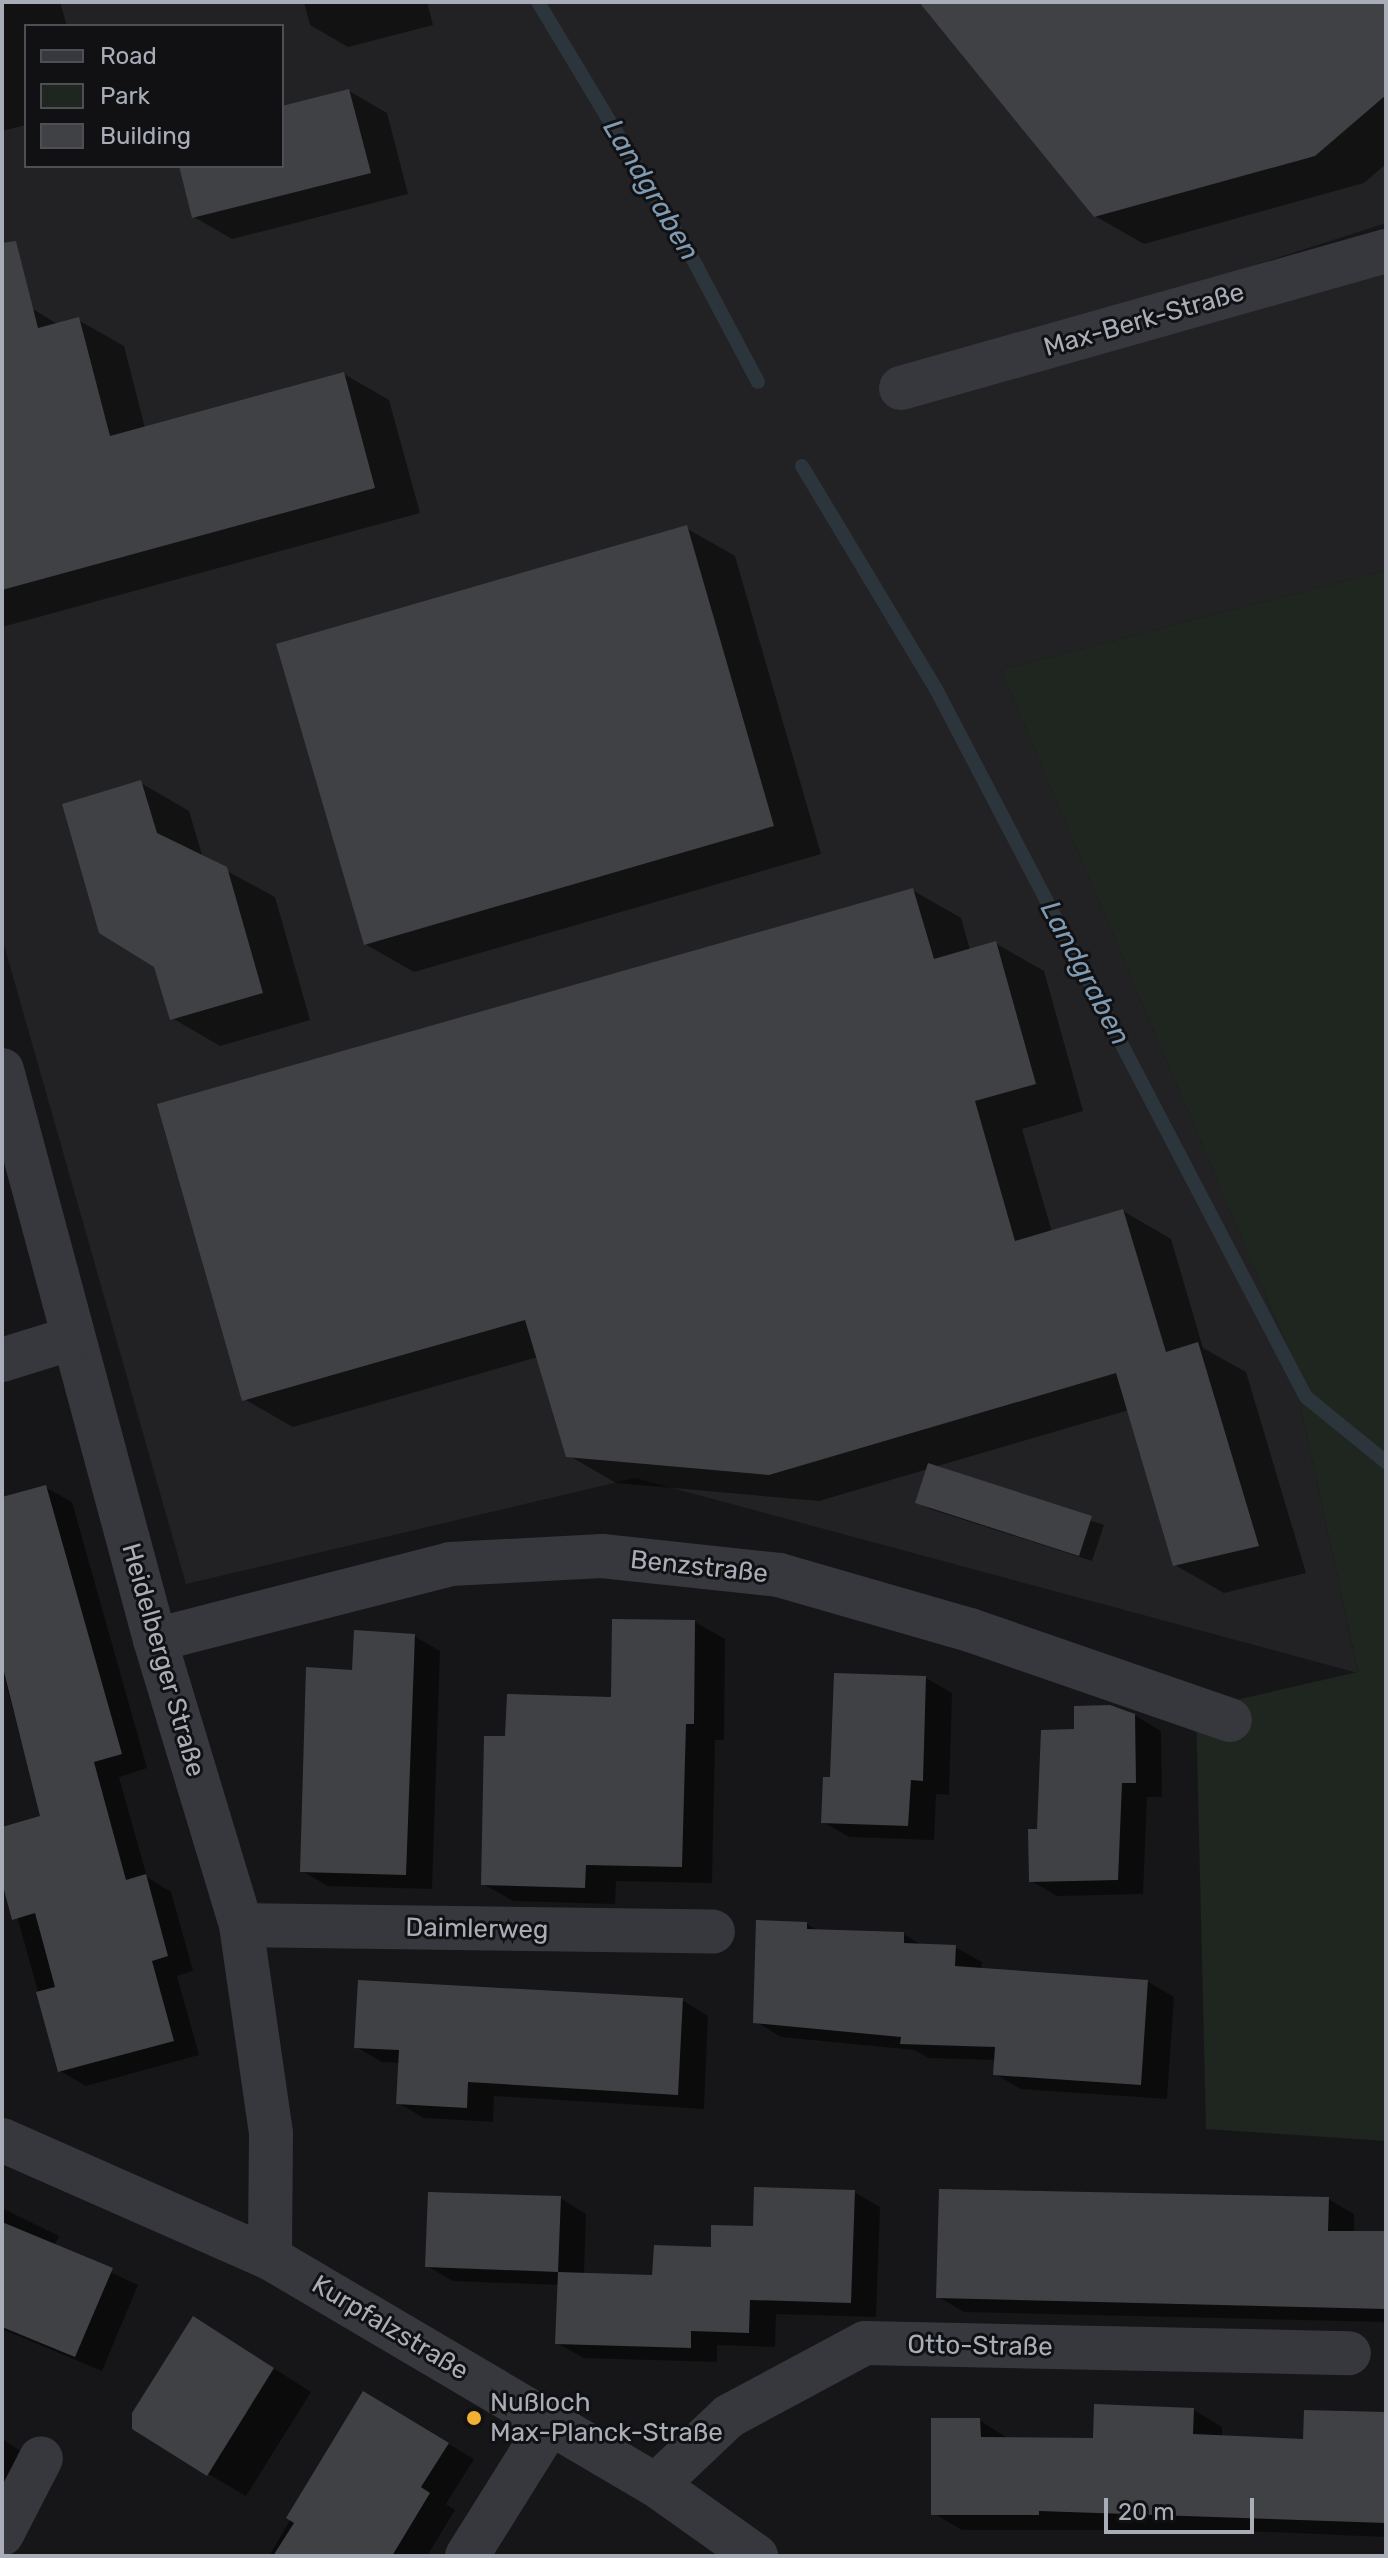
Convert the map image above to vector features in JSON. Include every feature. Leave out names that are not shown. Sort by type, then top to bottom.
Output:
[{"type":"street","name":"Max-Berk-Straße","points":[[901,388],[1386,251]]},
{"type":"street","name":"Heidelberger Straße","points":[[2,1070],[155,1640],[241,1925],[271,2134],[270,2258]]},
{"type":"street","points":[[2,1360],[72,1338]]},
{"type":"street","name":"Benzstraße","points":[[155,1640],[450,1564],[602,1556],[779,1575],[970,1630],[1230,1720]]},
{"type":"street","name":"Daimlerweg","points":[[241,1925],[713,1932]]},
{"type":"street","name":"Kurpfalzstraße","points":[[2,2140],[270,2258],[656,2485],[756,2556]]},
{"type":"street","name":"Otto-Straße","points":[[656,2485],[729,2416],[865,2343],[1349,2353]]},
{"type":"street","points":[[467,2556],[550,2423]]},
{"type":"street","points":[[2,2534],[41,2458]]},
{"type":"shaded area","points":[[2,2],[1386,2],[1386,223],[1112,311],[1386,264],[1386,570],[1001,670],[1288,1348],[1358,1673],[635,1478],[186,1584],[2,938]]},
{"type":"green space","points":[[1386,570],[1386,2141],[1206,2129],[1196,1709],[1358,1672],[1288,1348],[1001,670]]},
{"type":"building","points":[[919,2],[1386,2],[1386,95],[1315,156],[1094,217]]},
{"type":"building","points":[[349,89],[371,173],[192,218],[180,168],[284,168],[284,105]]},
{"type":"building","points":[[16,241],[38,328],[79,317],[110,436],[344,372],[375,488],[2,590],[2,243]]},
{"type":"building","points":[[687,525],[774,826],[364,945],[276,644]]},
{"type":"building","points":[[141,780],[157,833],[227,867],[263,993],[170,1020],[154,967],[99,933],[62,804]]},
{"type":"building","points":[[913,888],[934,959],[996,941],[1036,1084],[975,1101],[1015,1241],[1123,1209],[1166,1352],[1198,1342],[1259,1546],[1173,1566],[1116,1373],[769,1475],[566,1457],[525,1320],[242,1401],[157,1104]]},
{"type":"building","points":[[928,1463],[1092,1516],[1079,1556],[915,1503]]},
{"type":"building","points":[[46,1485],[122,1754],[94,1762],[126,1880],[146,1874],[168,1956],[152,1961],[174,2041],[58,2072],[36,1992],[55,1987],[35,1913],[12,1920],[2,1882],[2,1827],[40,1816],[2,1664],[2,1497]]},
{"type":"building","points":[[612,1619],[695,1620],[694,1724],[686,1724],[682,1867],[586,1865],[585,1888],[481,1885],[484,1736],[505,1736],[507,1694],[611,1697]]},
{"type":"building","points":[[354,1630],[415,1634],[406,1875],[300,1872],[306,1667],[352,1670]]},
{"type":"building","points":[[834,1673],[926,1676],[923,1781],[911,1780],[908,1826],[821,1823],[823,1777],[830,1777]]},
{"type":"building","points":[[1110,1705],[1135,1714],[1136,1783],[1122,1783],[1118,1880],[1029,1882],[1028,1829],[1037,1829],[1041,1730],[1074,1729],[1074,1706]]},
{"type":"building","points":[[756,1920],[807,1922],[807,1929],[904,1932],[904,1943],[956,1945],[955,1966],[1148,1980],[1141,2085],[993,2075],[995,2047],[900,2044],[901,2037],[753,2023]]},
{"type":"building","points":[[358,1980],[683,1998],[678,2095],[468,2082],[467,2108],[396,2104],[399,2050],[354,2048]]},
{"type":"building","points":[[754,2187],[855,2190],[851,2303],[750,2300],[749,2333],[691,2331],[691,2348],[555,2344],[558,2272],[652,2275],[654,2245],[711,2247],[711,2225],[753,2226]]},
{"type":"building","points":[[939,2189],[1329,2197],[1328,2231],[1386,2231],[1386,2309],[936,2298]]},
{"type":"building","points":[[428,2192],[561,2196],[558,2272],[425,2267]]},
{"type":"building","points":[[2,2222],[113,2268],[75,2357],[2,2327]]},
{"type":"building","points":[[193,2316],[274,2368],[207,2476],[132,2429],[132,2413]]},
{"type":"building","points":[[363,2391],[449,2443],[421,2487],[430,2493],[392,2556],[273,2556],[294,2523],[286,2518]]},
{"type":"building","points":[[1094,2404],[1194,2408],[1193,2434],[1303,2439],[1304,2410],[1386,2412],[1386,2523],[1039,2511],[1039,2515],[931,2515],[931,2418],[980,2418],[981,2437],[1093,2438]]},
{"type":"waterway","name":"Landgraben","points":[[538,2],[697,267],[758,382]]},
{"type":"waterway","name":"Landgraben","points":[[802,466],[936,689],[1306,1397],[1386,1462]]},
{"type":"place","name":"Nußloch Max-Planck-Straße","points":[[474,2418]]}]
